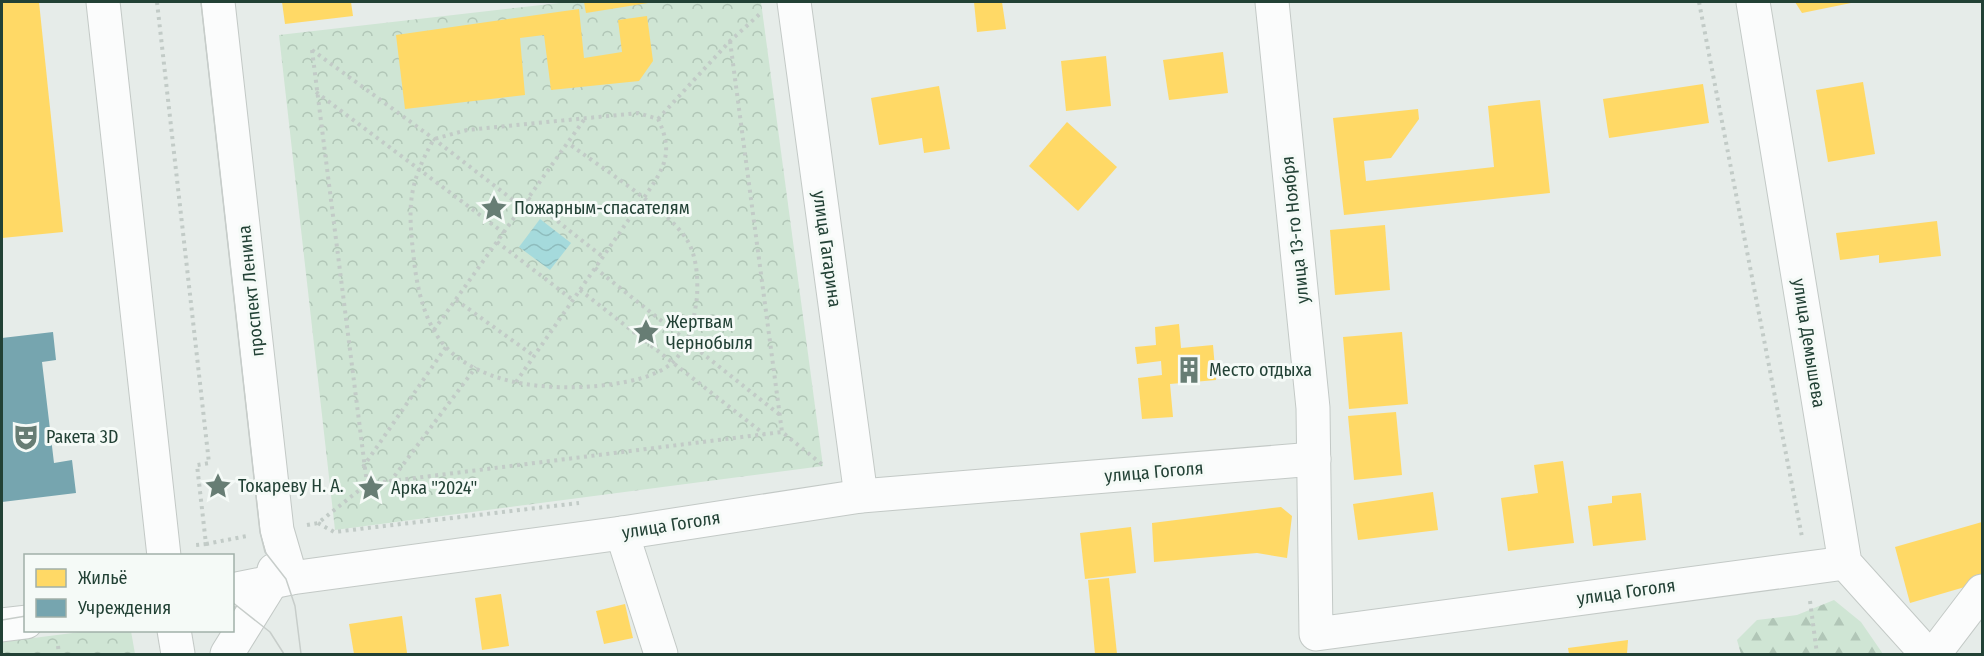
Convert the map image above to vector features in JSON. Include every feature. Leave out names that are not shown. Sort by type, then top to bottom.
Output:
[{"type":"street","points":[[103,2],[164,552]]},
{"type":"street","name":"проспект Ленина","points":[[218,2],[278,530],[276,566],[281,580]]},
{"type":"street","name":"улица 13-го Ноября","points":[[1272,2],[1314,408],[1314,459]]},
{"type":"street","name":"улица Демышева","points":[[1753,2],[1845,563]]},
{"type":"street","name":"улица Гагарина","points":[[780,5],[859,482]]},
{"type":"street","name":"улица Гоголя","points":[[234,590],[281,580],[622,533],[859,482],[1314,459],[1314,644],[1845,563]]},
{"type":"street","points":[[622,533],[661,654]]},
{"type":"street","points":[[1845,563],[1927,654]]},
{"type":"street","points":[[227,654],[281,580]]},
{"type":"street","points":[[1934,654],[1983,591]]},
{"type":"street","points":[[2,625],[24,622]]},
{"type":"street","points":[[174,632],[178,654]]},
{"type":"path","points":[[157,2],[209,463],[198,465],[206,544],[164,552]]},
{"type":"path","points":[[1699,2],[1808,568],[1817,654]]},
{"type":"path","points":[[658,119],[730,41],[780,5]]},
{"type":"path","points":[[730,41],[782,432],[823,466],[859,482]]},
{"type":"path","points":[[522,207],[312,50],[363,467],[367,484],[782,432]]},
{"type":"path","points":[[316,92],[504,232]]},
{"type":"path","points":[[516,382],[596,268],[643,199],[663,171],[667,153],[665,134],[658,119],[638,113],[467,130],[434,139],[418,167],[411,195],[411,233],[415,274],[434,331],[446,346],[476,367],[516,382],[564,388],[595,387],[634,380],[661,371],[672,362],[687,341],[695,312],[698,288],[696,264],[688,241],[676,225],[643,199],[568,143]]},
{"type":"path","points":[[434,331],[586,117]]},
{"type":"path","points":[[528,198],[603,257]]},
{"type":"path","points":[[497,242],[573,300]]},
{"type":"path","points":[[596,268],[780,416]]},
{"type":"path","points":[[580,290],[765,435]]},
{"type":"path","points":[[456,300],[534,356]]},
{"type":"path","points":[[363,467],[446,346]]},
{"type":"path","points":[[390,482],[476,367]]},
{"type":"path","points":[[812,469],[823,466]]},
{"type":"path","points":[[318,523],[334,532],[581,503]]},
{"type":"path","points":[[58,646],[59,654]]},
{"type":"green space","points":[[568,2],[761,2],[823,466],[335,530],[279,35]]},
{"type":"green space","points":[[1834,600],[1861,622],[1883,654],[1741,654],[1737,640],[1757,620],[1797,615]]},
{"type":"green space","points":[[80,632],[131,632],[135,654],[2,654],[2,642]]},
{"type":"water","points":[[540,219],[571,243],[550,270],[519,247]]},
{"type":"building: Жильё","points":[[2,2],[39,2],[63,232],[2,238]]},
{"type":"building: Жильё","points":[[282,2],[351,2],[353,16],[285,24]]},
{"type":"building: Жильё","points":[[584,2],[648,2],[648,3],[586,13]]},
{"type":"building: Жильё","points":[[974,2],[1002,2],[1006,29],[977,32]]},
{"type":"building: Жильё","points":[[1795,2],[1851,2],[1851,3],[1802,13]]},
{"type":"building: Жильё","points":[[579,9],[584,58],[622,52],[618,20],[647,16],[653,61],[639,81],[551,90],[544,35],[520,38],[525,95],[405,109],[396,35]]},
{"type":"building: Жильё","points":[[1223,52],[1228,93],[1169,100],[1163,60]]},
{"type":"building: Жильё","points":[[1106,56],[1111,106],[1066,111],[1061,61]]},
{"type":"building: Жильё","points":[[1863,82],[1875,154],[1828,162],[1816,90]]},
{"type":"building: Жильё","points":[[1703,84],[1709,123],[1609,138],[1603,99]]},
{"type":"building: Жильё","points":[[939,86],[950,149],[924,153],[922,138],[879,145],[871,98]]},
{"type":"building: Жильё","points":[[1540,100],[1550,193],[1344,215],[1333,118],[1418,109],[1419,119],[1391,158],[1364,161],[1366,181],[1494,167],[1488,106]]},
{"type":"building: Жильё","points":[[1067,122],[1117,167],[1078,211],[1029,166]]},
{"type":"building: Жильё","points":[[1937,221],[1941,256],[1879,263],[1879,255],[1840,260],[1836,233]]},
{"type":"building: Жильё","points":[[1385,225],[1390,290],[1335,295],[1330,230]]},
{"type":"building: Жильё","name":"Место отдыха","points":[[1179,324],[1181,348],[1213,345],[1216,380],[1170,384],[1173,417],[1142,419],[1138,378],[1162,375],[1161,361],[1137,364],[1135,347],[1156,345],[1155,327]]},
{"type":"building: Жильё","points":[[1402,332],[1408,404],[1349,409],[1343,337]]},
{"type":"building: Жильё","points":[[1396,412],[1402,475],[1354,480],[1348,416]]},
{"type":"building: Жильё","points":[[1563,461],[1574,543],[1508,551],[1501,498],[1538,493],[1534,465]]},
{"type":"building: Жильё","points":[[1433,492],[1438,530],[1358,540],[1353,504]]},
{"type":"building: Жильё","points":[[1641,493],[1646,540],[1593,546],[1588,506],[1612,503],[1612,496]]},
{"type":"building: Жильё","points":[[1281,507],[1292,516],[1287,558],[1257,553],[1154,562],[1152,523]]},
{"type":"building: Жильё","points":[[1982,522],[1982,582],[1910,603],[1895,547]]},
{"type":"building: Жильё","points":[[1131,527],[1136,573],[1085,579],[1080,533]]},
{"type":"building: Жильё","points":[[1109,578],[1117,654],[1095,654],[1088,580]]},
{"type":"building: Жильё","points":[[501,594],[509,646],[482,650],[475,598]]},
{"type":"building: Жильё","points":[[625,604],[633,638],[604,644],[596,611]]},
{"type":"building: Жильё","points":[[402,616],[407,653],[354,654],[349,624]]},
{"type":"building: Жильё","points":[[1628,640],[1627,654],[1569,654],[1568,648]]},
{"type":"building: Учреждения","name":"Ракета 3D","points":[[53,332],[56,360],[42,362],[54,463],[72,460],[76,493],[2,502],[2,338]]},
{"type":"tram line","points":[[201,2],[260,532],[265,552],[286,579],[295,606],[301,654]]},
{"type":"tram line","points":[[234,604],[270,632],[284,654]]},
{"type":"tram line","points":[[2,620],[24,616]]},
{"type":"place","name":"Пожарным-спасателям","points":[[494,208]]},
{"type":"place","name":"Жертвам Чернобыля","points":[[646,332]]},
{"type":"place","name":"Место отдыха","points":[[1189,370]]},
{"type":"place","name":"Ракета 3D","points":[[26,437]]},
{"type":"place","name":"Токареву Н. А.","points":[[218,486]]},
{"type":"place","name":"Арка \"2024\"","points":[[371,488]]}]
